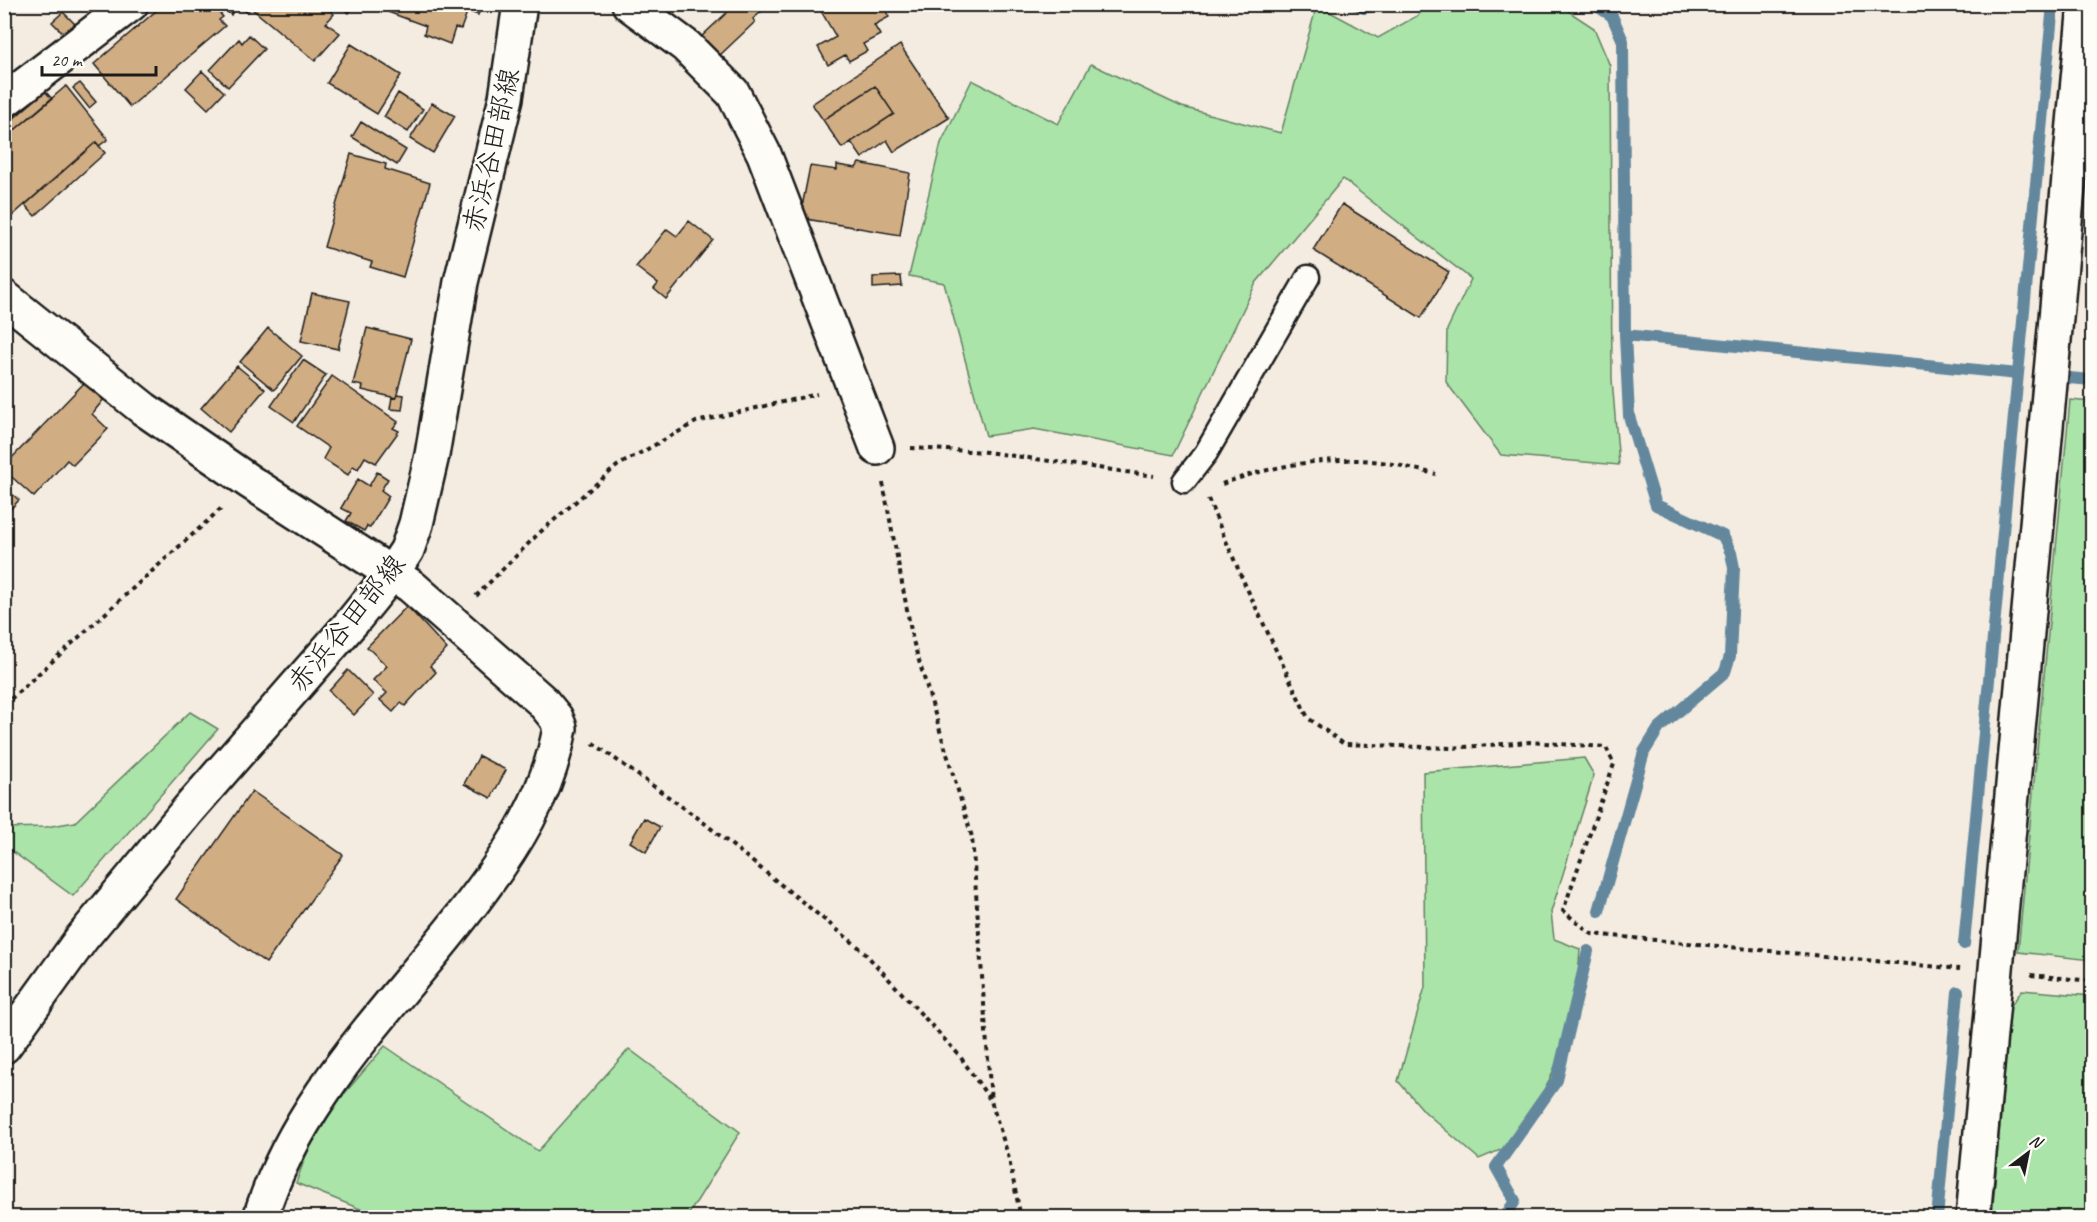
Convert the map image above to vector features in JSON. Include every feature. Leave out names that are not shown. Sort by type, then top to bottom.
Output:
[{"type":"street","points":[[4,101],[131,4]]},
{"type":"street","name":"赤浜谷田部線","points":[[4,1046],[82,938],[392,573],[406,550],[416,524],[432,455],[461,282],[506,98],[520,4]]},
{"type":"street","points":[[629,4],[686,46],[733,93],[764,154],[877,448]]},
{"type":"street","points":[[1973,1218],[2085,4]]},
{"type":"street","points":[[4,297],[144,409],[250,483],[411,586],[542,701],[556,718],[560,728],[541,795],[510,853],[438,948],[324,1088],[286,1152],[260,1218]]},
{"type":"lane","points":[[1184,481],[1206,453],[1308,277]]},
{"type":"path","points":[[450,622],[538,534],[617,466],[696,422],[852,385]]},
{"type":"path","points":[[1021,1218],[1008,1155],[991,1101],[972,837],[913,640],[877,448],[987,452],[1126,470],[1184,481],[1204,491],[1308,718],[1344,744],[1451,748],[1529,742],[1606,747],[1614,765],[1563,911],[1592,934],[2092,981]]},
{"type":"path","points":[[1204,491],[1253,473],[1332,461],[1380,462],[1436,474]]},
{"type":"path","points":[[4,705],[250,483]]},
{"type":"path","points":[[560,728],[591,742],[698,818],[861,949],[959,1055],[991,1101]]},
{"type":"green space","points":[[1317,5],[1378,38],[1417,16],[1428,5],[1559,5],[1594,28],[1610,66],[1612,379],[1619,465],[1501,455],[1446,382],[1447,330],[1471,279],[1343,179],[1256,283],[1173,455],[1034,429],[986,436],[944,283],[909,276],[941,143],[972,80],[1058,124],[1091,64],[1182,107],[1281,133]]},
{"type":"green space","points":[[2070,400],[2092,402],[2092,960],[2018,952]]},
{"type":"green space","points":[[190,712],[218,729],[73,896],[5,846],[5,828],[46,827],[75,822]]},
{"type":"green space","points":[[1584,758],[1594,775],[1551,912],[1554,939],[1580,949],[1575,1019],[1540,1102],[1503,1149],[1479,1159],[1425,1112],[1398,1081],[1425,987],[1423,772]]},
{"type":"green space","points":[[2022,990],[2092,996],[2092,1217],[1992,1217],[2010,1007]]},
{"type":"green space","points":[[385,1046],[538,1151],[629,1049],[740,1132],[687,1217],[380,1217],[296,1183],[316,1127]]},
{"type":"building","points":[[164,4],[204,7],[212,4],[223,17],[219,20],[225,26],[130,107],[94,64]]},
{"type":"building","points":[[218,4],[322,4],[334,14],[326,23],[340,33],[315,61],[251,8],[247,12],[236,5],[231,15]]},
{"type":"building","points":[[337,4],[355,4],[349,13]]},
{"type":"building","points":[[391,4],[470,4],[461,29],[455,28],[450,44],[424,34],[426,26],[388,12]]},
{"type":"building","points":[[473,4],[482,4],[478,15],[470,12]]},
{"type":"building","points":[[736,4],[741,4],[745,9],[750,4],[756,4],[762,11],[753,19],[755,22],[719,56],[702,36]]},
{"type":"building","points":[[817,4],[882,4],[889,17],[874,25],[880,35],[863,44],[867,51],[849,61],[845,55],[828,65],[818,47],[836,37]]},
{"type":"building","points":[[63,12],[77,26],[66,36],[52,22]]},
{"type":"building","points":[[249,35],[264,49],[228,87],[210,70],[239,39],[242,43]]},
{"type":"building","points":[[351,44],[401,75],[377,114],[327,83]]},
{"type":"building","points":[[900,45],[949,118],[894,152],[887,140],[862,158],[851,142],[894,114],[875,86],[823,120],[812,104]]},
{"type":"building","points":[[202,71],[224,92],[208,109],[186,88]]},
{"type":"building","points":[[80,83],[96,102],[89,108],[73,88]]},
{"type":"building","points":[[66,86],[108,139],[99,146],[96,142],[4,223],[4,139]]},
{"type":"building","points":[[875,86],[894,114],[842,148],[823,120]]},
{"type":"building","points":[[45,91],[52,99],[4,139],[4,127]]},
{"type":"building","points":[[398,93],[423,109],[408,132],[384,117]]},
{"type":"building","points":[[432,103],[455,116],[433,153],[410,139]]},
{"type":"building","points":[[361,122],[406,150],[397,165],[352,137]]},
{"type":"building","points":[[96,142],[105,153],[35,216],[25,205]]},
{"type":"building","points":[[351,154],[386,164],[385,169],[430,183],[403,277],[370,267],[372,262],[324,247]]},
{"type":"building","points":[[859,163],[910,173],[900,235],[806,219],[806,214],[801,212],[810,166],[837,170],[837,165],[856,168]]},
{"type":"building","points":[[1342,204],[1449,272],[1421,318],[1313,250]]},
{"type":"building","points":[[689,221],[713,240],[666,299],[654,289],[658,284],[636,267],[667,229],[677,236]]},
{"type":"building","points":[[901,276],[902,286],[873,288],[873,277]]},
{"type":"building","points":[[312,293],[350,301],[338,349],[301,341]]},
{"type":"building","points":[[268,328],[302,356],[274,390],[240,362]]},
{"type":"building","points":[[367,328],[411,339],[396,398],[362,390],[363,386],[353,384]]},
{"type":"building","points":[[303,360],[326,375],[294,422],[271,406]]},
{"type":"building","points":[[237,366],[265,389],[229,432],[201,408]]},
{"type":"building","points":[[332,376],[398,422],[393,428],[399,431],[376,463],[365,457],[358,469],[353,466],[348,475],[323,459],[329,448],[297,426]]},
{"type":"building","points":[[85,382],[104,399],[92,414],[108,429],[73,465],[67,460],[34,497],[4,470],[4,466]]},
{"type":"building","points":[[397,394],[404,395],[402,410],[390,409],[392,397],[396,398]]},
{"type":"building","points":[[377,472],[388,479],[381,490],[389,496],[370,528],[367,526],[364,531],[346,521],[351,513],[341,508],[358,479],[369,486]]},
{"type":"building","points":[[4,487],[19,500],[4,516]]},
{"type":"building","points":[[407,606],[447,649],[430,666],[436,672],[405,706],[401,703],[393,712],[380,700],[387,693],[373,680],[387,666],[367,647]]},
{"type":"building","points":[[348,670],[373,695],[354,715],[329,691]]},
{"type":"building","points":[[479,756],[506,770],[491,798],[464,784]]},
{"type":"building","points":[[252,791],[343,855],[266,963],[176,899]]},
{"type":"building","points":[[644,818],[660,827],[646,852],[630,842]]},
{"type":"waterway","points":[[1356,4],[1364,8],[1381,4]]},
{"type":"waterway","points":[[1594,4],[1612,16],[1623,41],[1625,335],[1629,416],[1656,505],[1723,536],[1731,553],[1734,568],[1730,656],[1725,672],[1659,728],[1644,752],[1599,911]]},
{"type":"waterway","points":[[1964,944],[2053,4]]},
{"type":"waterway","points":[[1625,335],[2018,374]]},
{"type":"waterway","points":[[2069,378],[2092,380]]},
{"type":"waterway","points":[[1504,1218],[1515,1201],[1496,1167],[1557,1080],[1588,951]]},
{"type":"waterway","points":[[1937,1218],[1958,992]]}]
